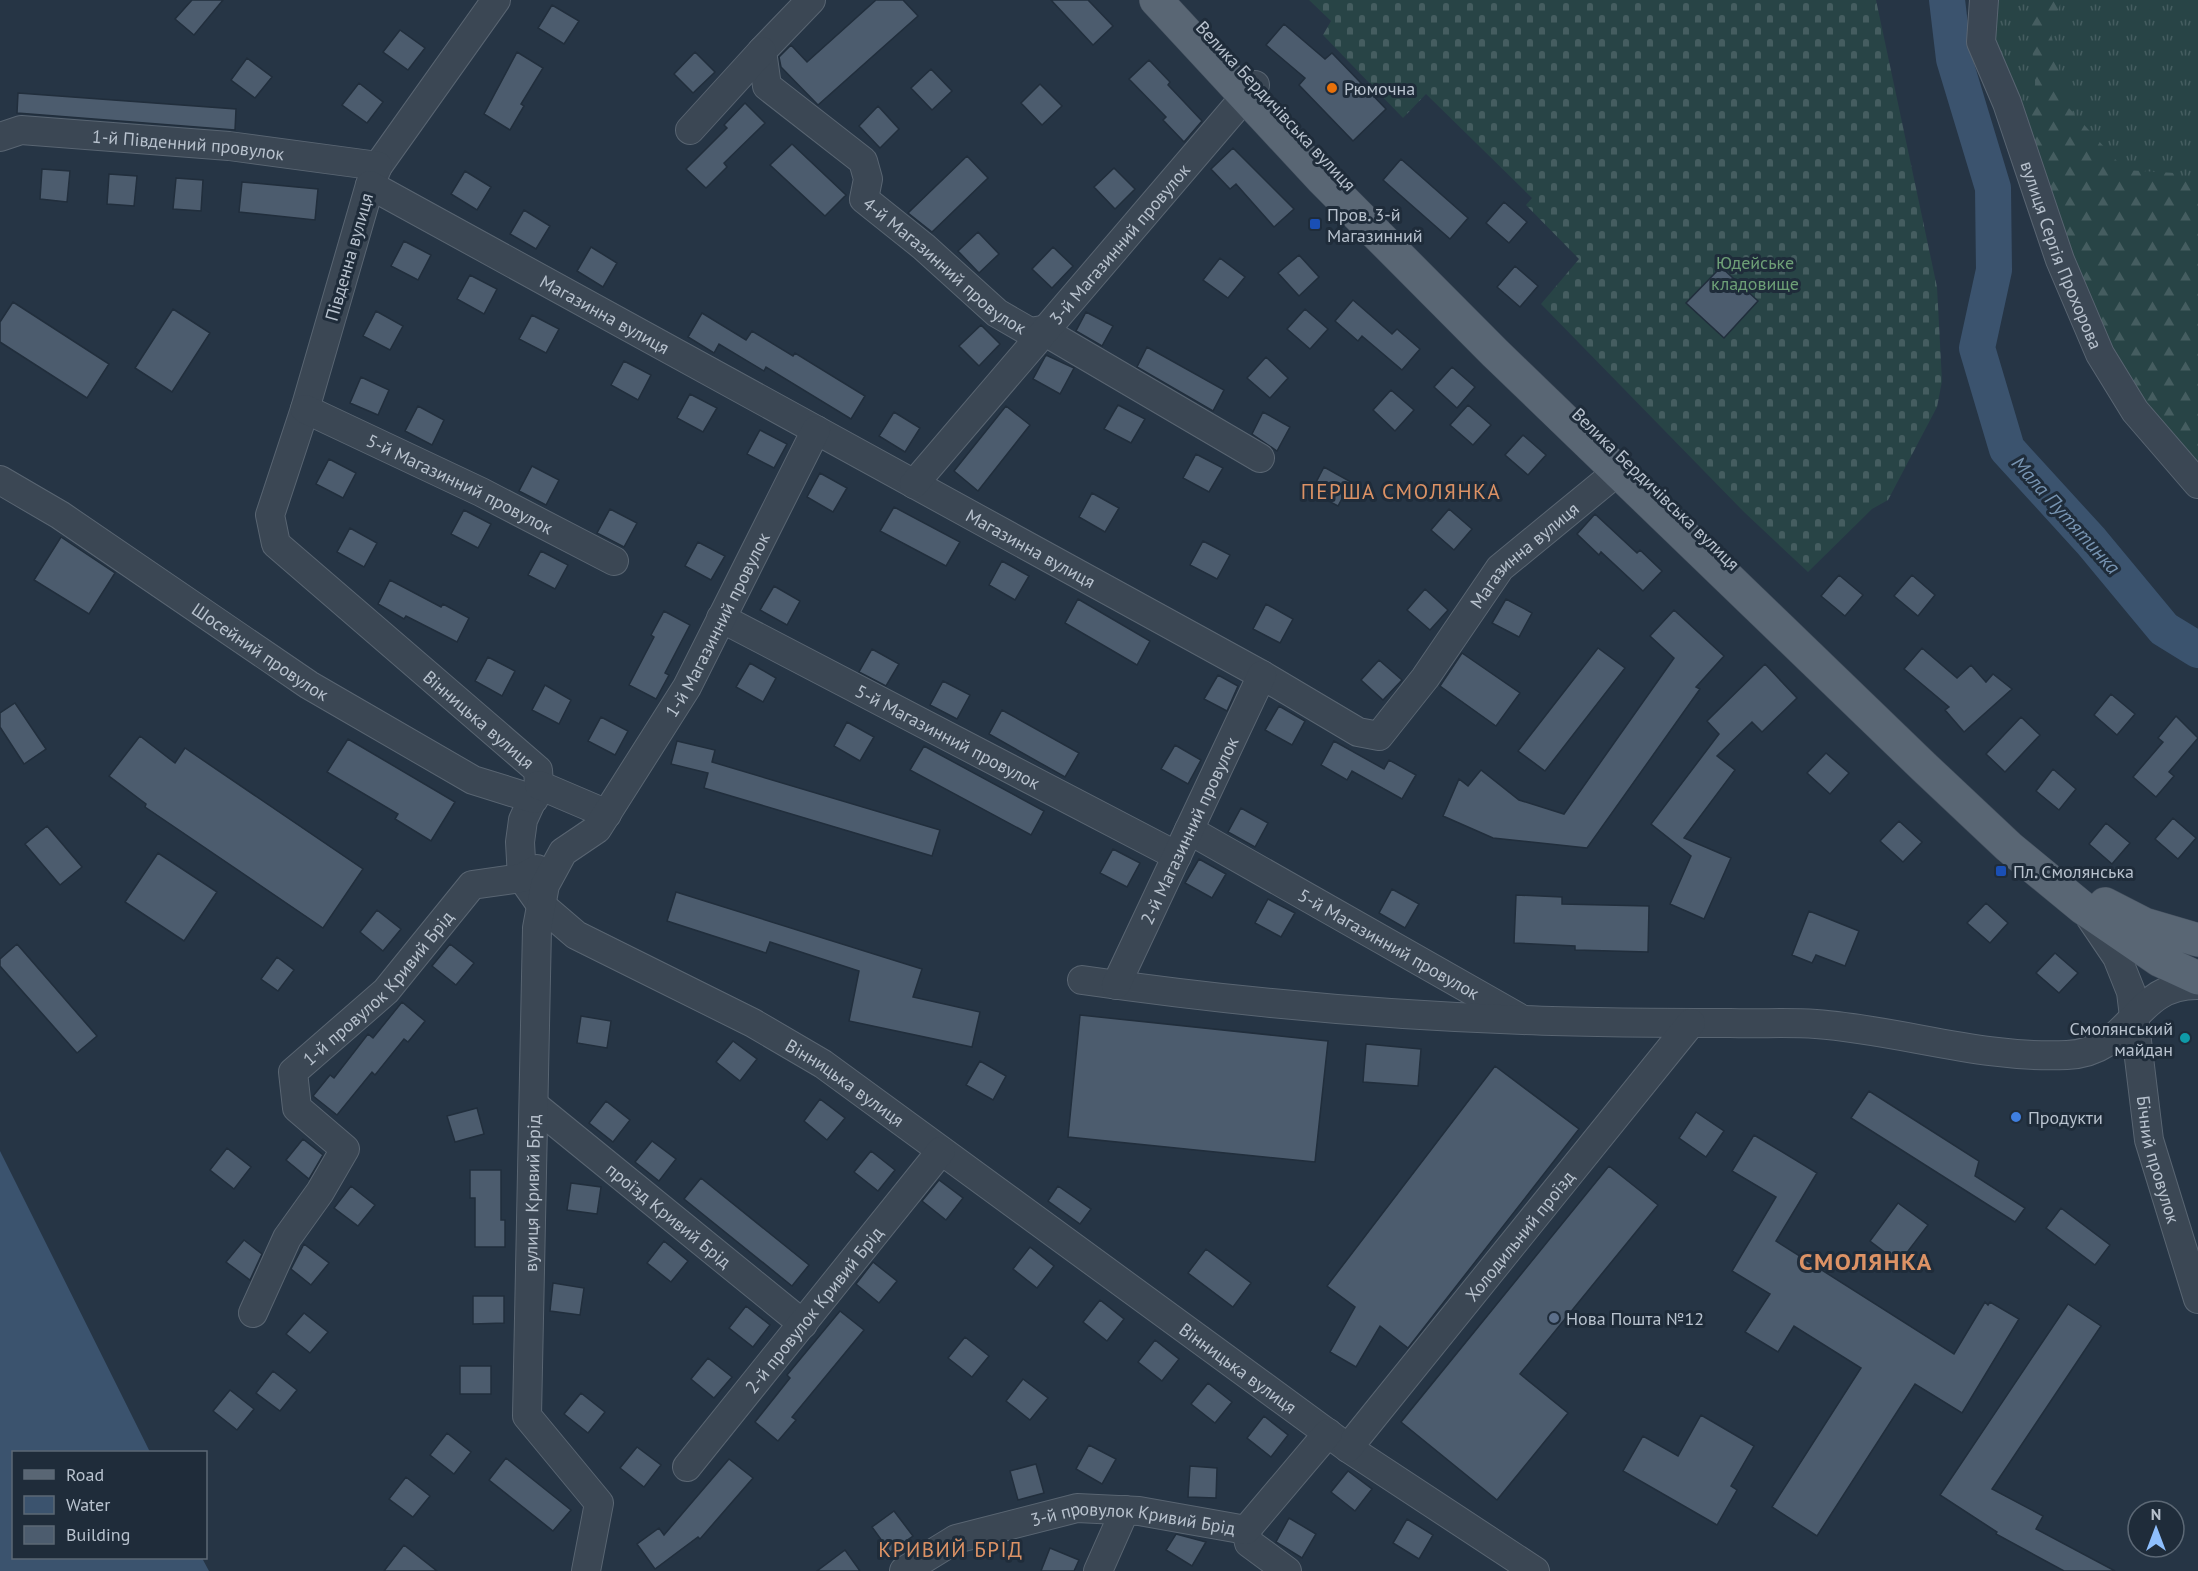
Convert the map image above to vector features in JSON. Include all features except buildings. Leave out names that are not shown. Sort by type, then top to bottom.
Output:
[{"type":"main road","name":"Велика Бердичівська вулиця","points":[[1156,0],[1250,90],[1503,343],[1973,794],[2090,895],[2176,945]]},
{"type":"main road","name":"Велика Бердичівська вулиця","points":[[1176,0],[1344,202],[1617,472],[1925,768],[2009,847],[2083,908]]},
{"type":"main road","points":[[2083,908],[2176,945],[2198,978]]},
{"type":"street","name":"Південна вулиця","points":[[276,544],[270,515],[305,408],[374,176],[496,0]]},
{"type":"street","points":[[690,130],[811,0]]},
{"type":"street","name":"вулиця Сергія Прохорова","points":[[1984,0],[1981,42],[2007,103],[2060,260],[2100,354],[2135,411],[2198,484]]},
{"type":"street","name":"4-й Магазинний провулок","points":[[762,51],[767,86],[863,161],[868,179],[864,199],[924,248],[997,313],[1030,332],[1042,330],[1260,458]]},
{"type":"street","name":"3-й Магазинний провулок","points":[[914,484],[1042,330],[1250,90]]},
{"type":"street","name":"1-й Південний провулок","points":[[0,136],[21,130],[229,146],[374,176]]},
{"type":"street","name":"Магазинна вулиця","points":[[374,176],[816,430],[1262,675],[1358,732],[1379,736],[1425,678],[1500,568],[1617,472]]},
{"type":"street","name":"5-й Магазинний провулок","points":[[305,408],[481,492],[614,561]]},
{"type":"street","name":"1-й Магазинний провулок","points":[[607,814],[687,687],[816,430]]},
{"type":"street","name":"Шосейний провулок","points":[[0,480],[60,514],[309,685],[473,780],[536,792],[607,814]]},
{"type":"street","name":"Вінницька вулиця","points":[[276,544],[407,658],[519,751],[538,770],[536,792]]},
{"type":"street","name":"5-й Магазинний провулок","points":[[721,618],[1177,856]]},
{"type":"street","name":"2-й Магазинний провулок","points":[[1116,985],[1262,675]]},
{"type":"street","points":[[522,879],[520,842],[523,820],[536,792]]},
{"type":"street","name":"вулиця Кривий Брід","points":[[586,1571],[599,1503],[527,1416],[537,928],[545,885],[563,852],[597,829],[607,814]]},
{"type":"street","name":"5-й Магазинний провулок","points":[[1189,830],[1525,1020]]},
{"type":"street","points":[[522,879],[563,852]]},
{"type":"street","name":"Вінницька вулиця","points":[[522,879],[541,906],[576,935],[753,1023],[824,1064],[1338,1441],[1534,1571]]},
{"type":"street","name":"1-й провулок Кривий Брід","points":[[253,1313],[287,1238],[320,1192],[345,1149],[297,1108],[293,1072],[386,991],[472,885],[522,879]]},
{"type":"street","points":[[2083,908],[2108,939],[2125,972],[2131,992],[2133,1019]]},
{"type":"street","points":[[2133,1019],[2176,945]]},
{"type":"street","points":[[1082,980],[1374,1013],[1525,1020],[1817,1024],[1961,1047],[2032,1055],[2061,1055],[2097,1050],[2115,1038],[2160,993],[2169,988],[2198,985]]},
{"type":"street","name":"Бічний провулок","points":[[2133,1019],[2149,1140],[2198,1299]]},
{"type":"street","name":"Холодильний проїзд","points":[[1338,1441],[1690,1023]]},
{"type":"street","name":"проїзд Кривий Брід","points":[[534,1105],[803,1324]]},
{"type":"street","name":"2-й провулок Кривий Брід","points":[[687,1467],[941,1151]]},
{"type":"street","name":"3-й провулок Кривий Брід","points":[[904,1571],[956,1539],[1077,1508],[1125,1510],[1246,1530],[1338,1441]]},
{"type":"street","points":[[1098,1571],[1125,1510]]},
{"type":"street","points":[[1246,1530],[1249,1543],[1287,1571]]},
{"type":"green space","name":"Юдейське кладовище","points":[[1309,0],[1876,0],[1937,287],[1942,381],[1937,407],[1888,500],[1872,509],[1808,572],[1744,512],[1541,304],[1579,259],[1526,205],[1532,198],[1426,94],[1403,118],[1323,35],[1331,21]]},
{"type":"green space","points":[[1982,0],[2198,0],[2198,484],[2063,269]]},
{"type":"green space","points":[[2030,0],[2062,0],[2050,29],[2068,107],[2125,170],[2175,173],[2198,187],[2198,484],[2106,356],[2020,129],[2030,108],[2035,85],[2029,21]]},
{"type":"water","points":[[0,1151],[150,1451],[12,1451],[12,1559],[203,1559],[209,1571],[0,1571]]},
{"type":"waterway","name":"Мала Путятинка","points":[[1947,0],[1954,59],[1993,188],[1994,270],[1977,348],[2007,449],[2091,541],[2164,629],[2198,650]]},
{"type":"place","name":"Рюмочна","points":[[1332,88]]},
{"type":"place","name":"Пров. 3-й Магазинний","points":[[1315,224]]},
{"type":"place","name":"Пл. Смолянська","points":[[2001,871]]},
{"type":"place","name":"Смолянський майдан","points":[[2185,1038]]},
{"type":"place","name":"Продукти","points":[[2016,1117]]},
{"type":"place","name":"Нова Пошта №12","points":[[1554,1318]]},
{"type":"district","name":"ПЕРША СМОЛЯНКА","points":[[1401,491]]},
{"type":"district","name":"СМОЛЯНКА","points":[[1866,1261]]},
{"type":"district","name":"КРИВИЙ БРІД","points":[[951,1549]]}]
